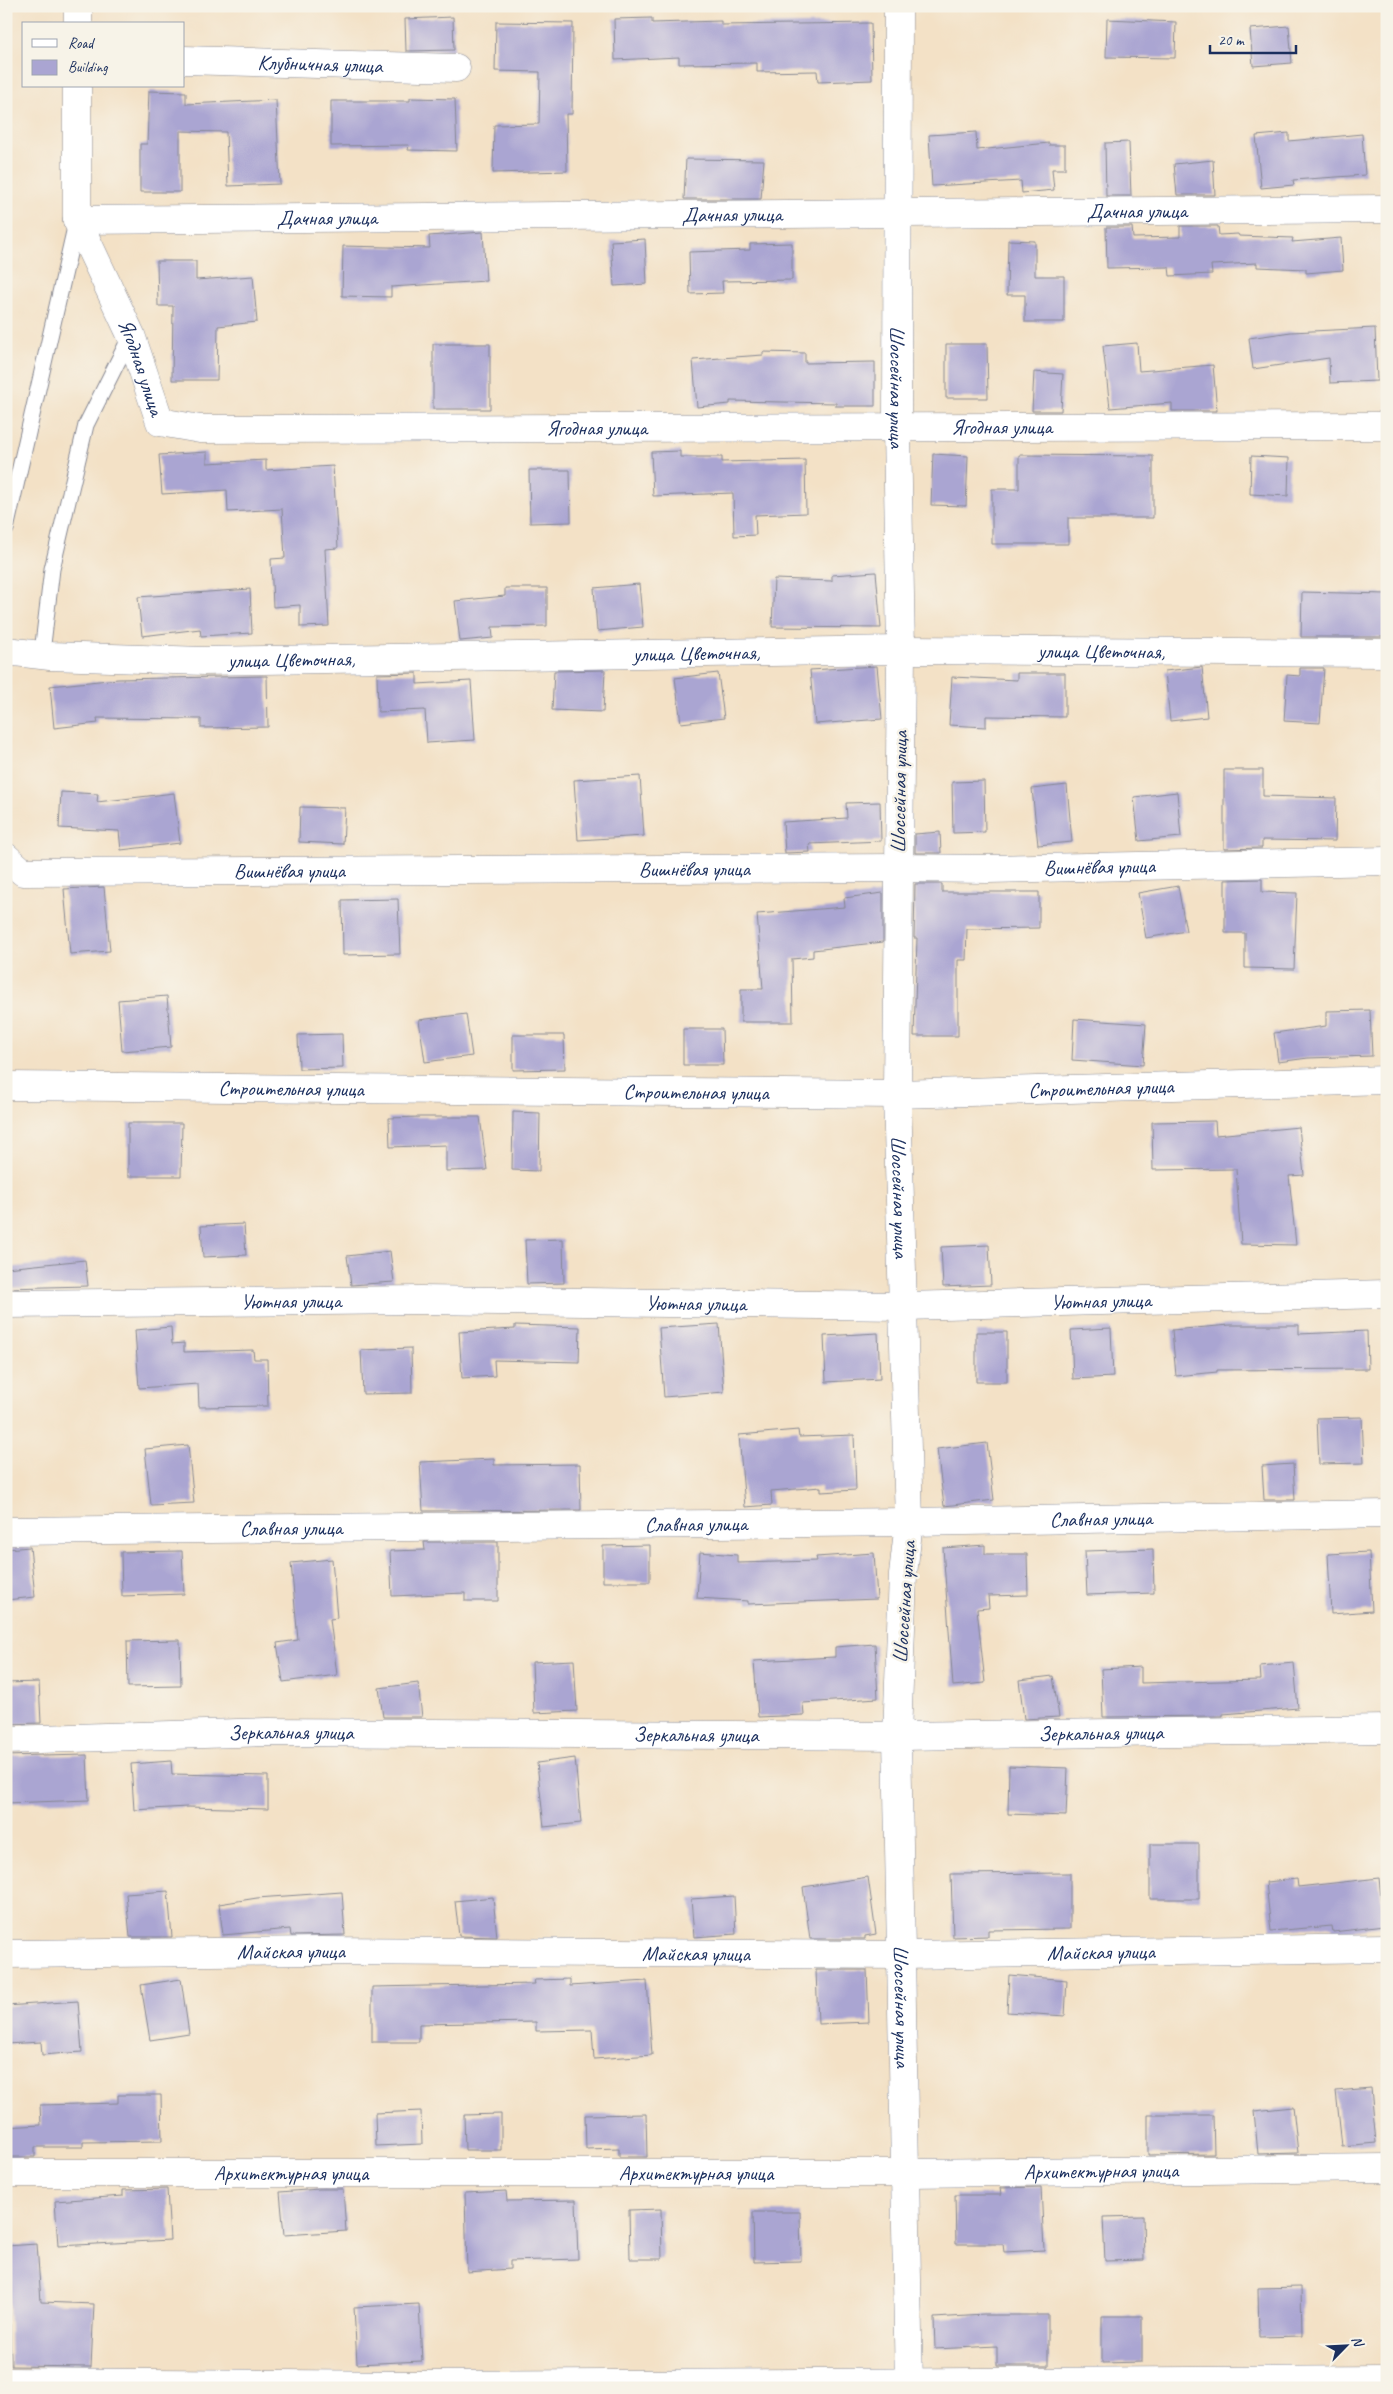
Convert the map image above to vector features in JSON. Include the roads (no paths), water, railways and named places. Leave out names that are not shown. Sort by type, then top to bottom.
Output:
[{"type":"street","points":[[78,6],[78,22]]},
{"type":"street","name":"Шоссейная улица","points":[[898,6],[896,214],[897,429],[901,650],[897,1094],[909,1522],[903,1574],[896,1736],[909,2384]]},
{"type":"street","name":"Клубничная улица","points":[[185,60],[456,68]]},
{"type":"street","name":"Ягодная улица","points":[[77,88],[77,220],[131,335],[160,422],[200,429],[897,429],[1387,426]]},
{"type":"street","name":"Дачная улица","points":[[77,220],[1387,209]]},
{"type":"street","name":"улица Цветочная,","points":[[6,651],[50,656],[204,661],[901,650],[1387,652]]},
{"type":"street","name":"Вишнёвая улица","points":[[6,857],[23,872],[998,869],[1387,861]]},
{"type":"street","name":"Строительная улица","points":[[6,1086],[897,1094],[1387,1080]]},
{"type":"street","name":"Уютная улица","points":[[6,1304],[421,1300],[904,1306],[1387,1294]]},
{"type":"street","name":"Славная улица","points":[[6,1531],[909,1522],[1387,1514]]},
{"type":"street","name":"Зеркальная улица","points":[[6,1740],[267,1732],[896,1736],[1387,1729]]},
{"type":"street","name":"Майская улица","points":[[6,1954],[330,1951],[901,1955],[1387,1948]]},
{"type":"street","name":"Архитектурная улица","points":[[6,2173],[906,2173],[1387,2168]]},
{"type":"street","points":[[6,2382],[416,2385],[909,2384],[1387,2380]]},
{"type":"lane","points":[[6,529],[77,220]]},
{"type":"lane","points":[[50,656],[43,644],[52,569],[86,425],[131,335]]}]
